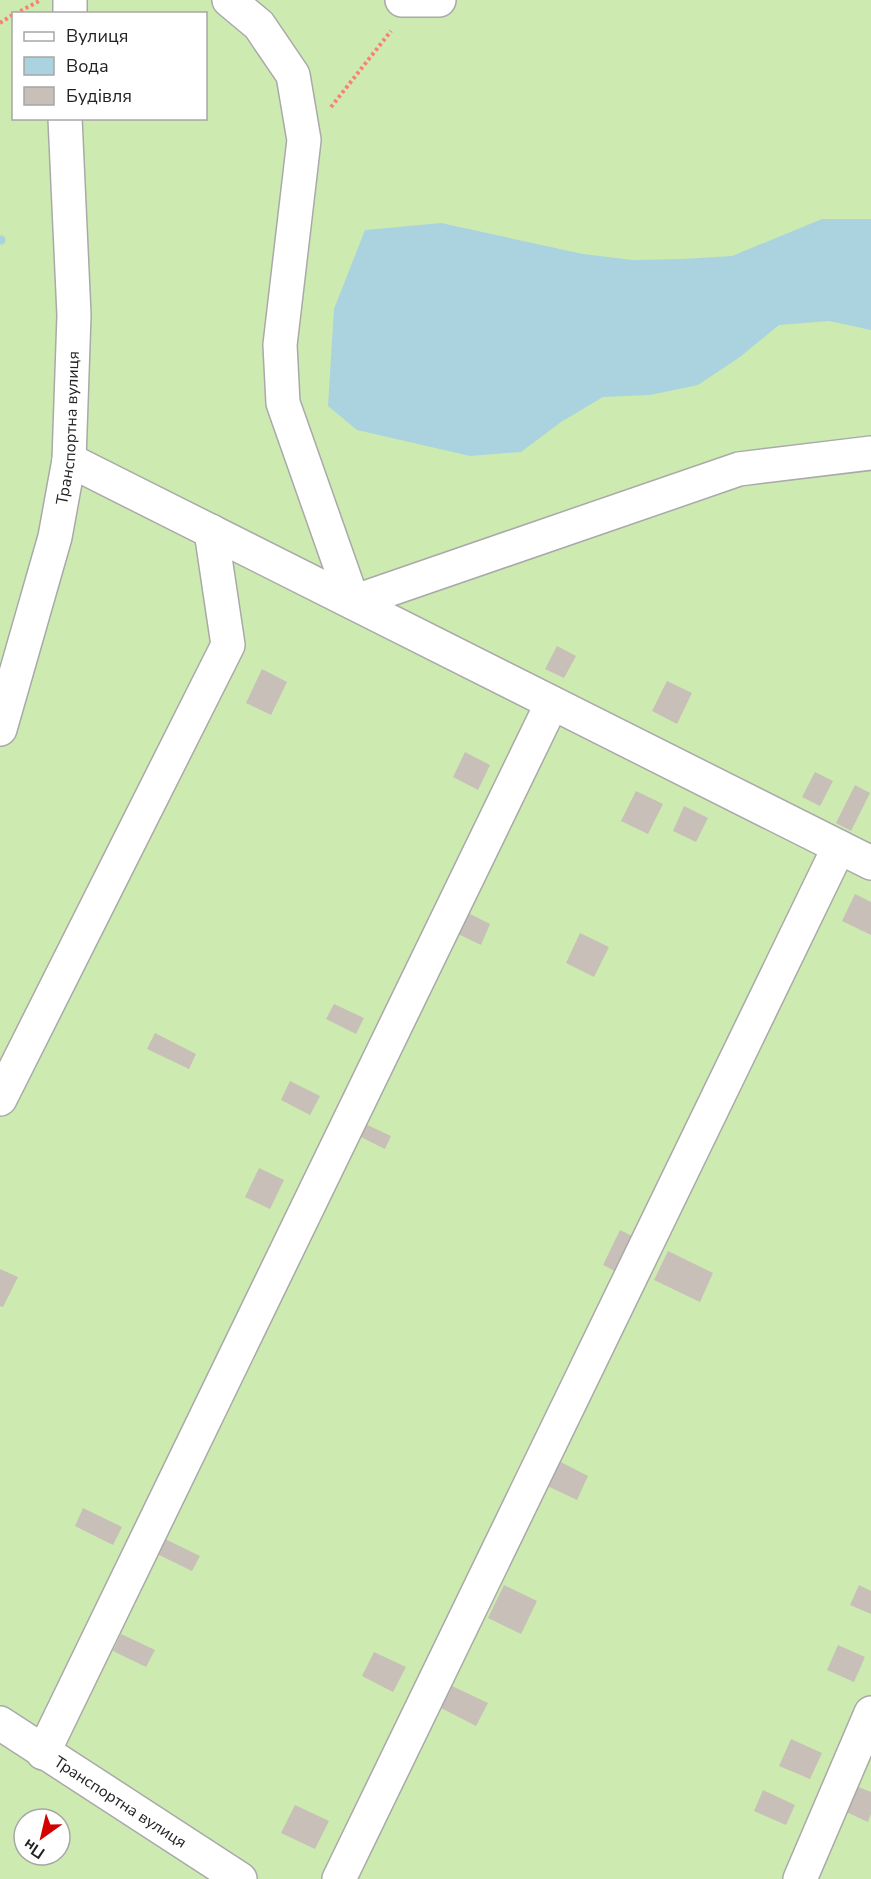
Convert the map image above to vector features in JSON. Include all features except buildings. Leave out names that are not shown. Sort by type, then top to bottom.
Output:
[{"type":"street","points":[[229,0],[259,25],[292,75],[304,140],[280,345],[283,403],[353,602]]},
{"type":"street","name":"Транспортна вулиця","points":[[0,729],[55,537],[69,460],[74,315],[65,120]]},
{"type":"street","points":[[353,602],[739,469],[871,453]]},
{"type":"street","points":[[69,460],[871,863]]},
{"type":"street","points":[[0,1099],[228,645],[211,531]]},
{"type":"street","points":[[43,1753],[552,703]]},
{"type":"street","points":[[339,1879],[839,847]]},
{"type":"street","points":[[800,1879],[871,1713]]},
{"type":"street","name":"Транспортна вулиця","points":[[0,1723],[240,1879]]},
{"type":"path","points":[[18,12],[41,0]]},
{"type":"path","points":[[304,140],[419,0]]},
{"type":"green space","points":[[0,0],[871,0],[871,1879],[0,1879]]},
{"type":"water","points":[[822,219],[871,219],[871,330],[829,321],[779,325],[740,357],[698,385],[650,395],[603,397],[561,422],[521,452],[470,456],[357,430],[328,406],[334,309],[365,230],[441,223],[583,254],[633,260],[682,259],[732,256]]}]
